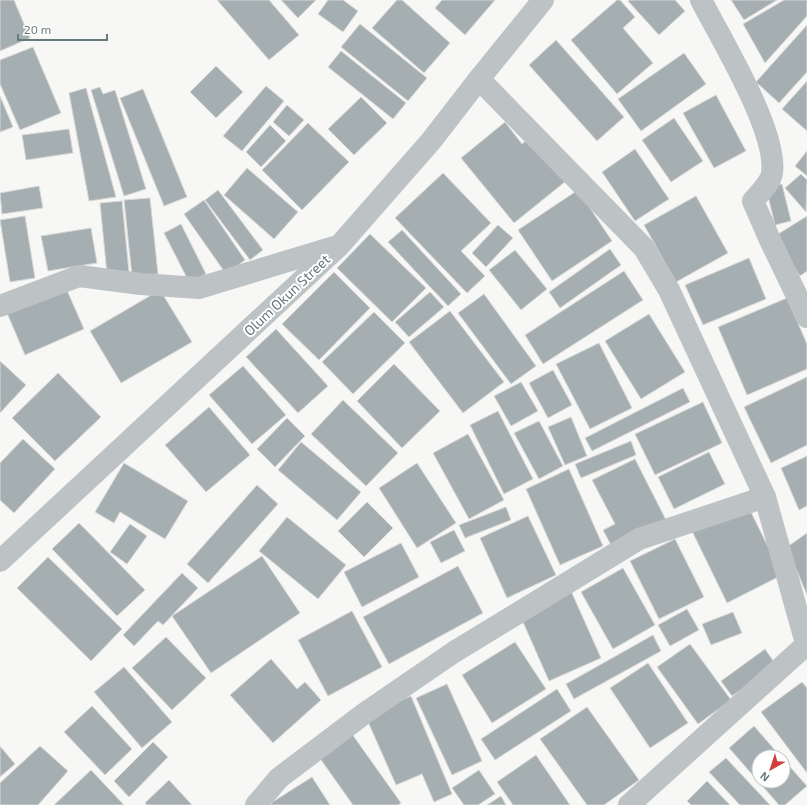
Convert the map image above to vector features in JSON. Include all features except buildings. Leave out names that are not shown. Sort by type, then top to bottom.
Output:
[{"type":"street","name":"Olum Okun Street","points":[[0,561],[339,246],[431,141],[543,0]]},
{"type":"street","points":[[701,0],[758,110],[772,154],[772,175],[753,201],[807,317]]},
{"type":"street","points":[[479,79],[644,248],[669,290],[765,497],[806,646],[628,805]]},
{"type":"street","points":[[0,306],[79,276],[141,284],[199,288],[339,246]]},
{"type":"street","points":[[256,805],[279,778],[365,713],[447,656],[639,539],[765,497]]}]
